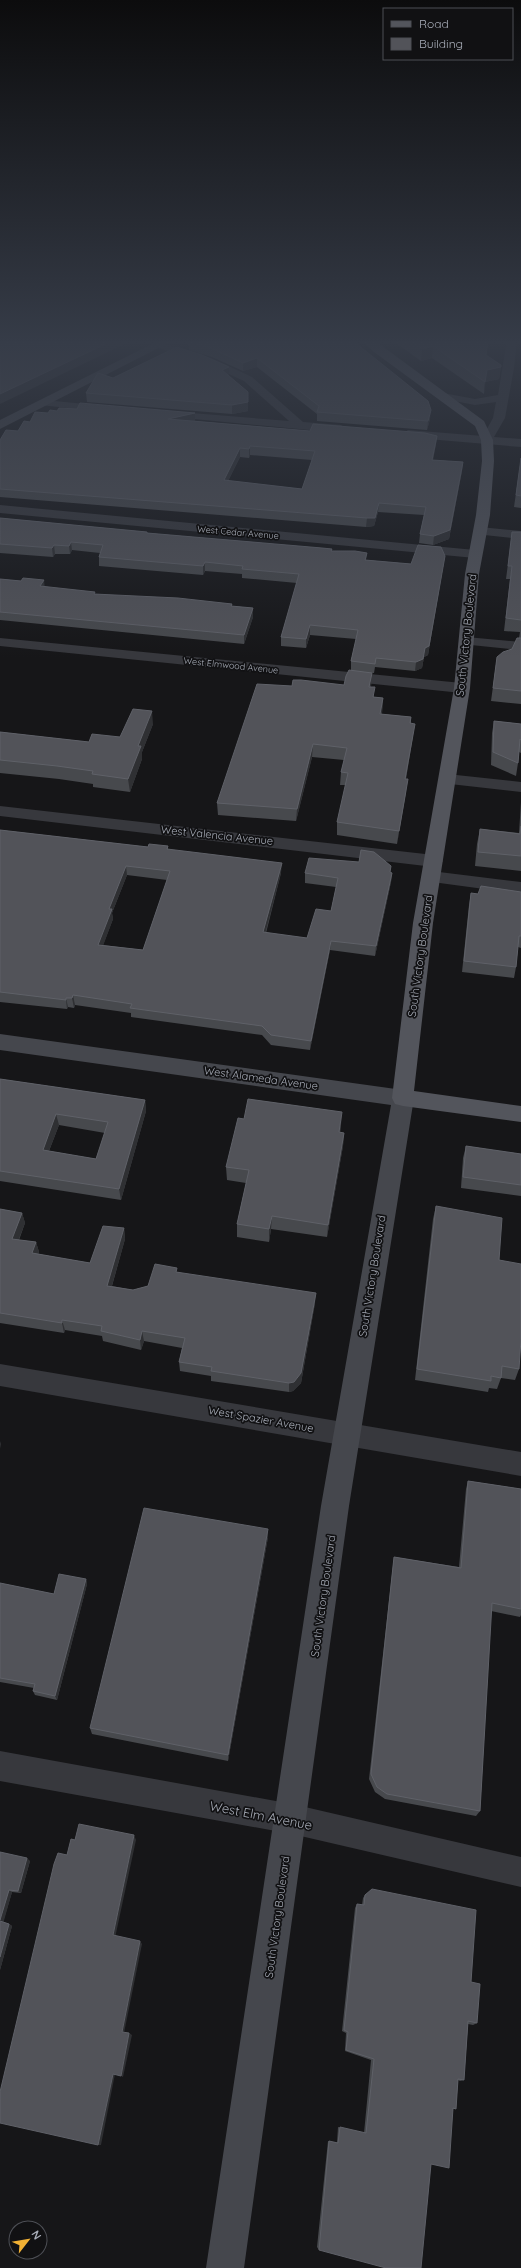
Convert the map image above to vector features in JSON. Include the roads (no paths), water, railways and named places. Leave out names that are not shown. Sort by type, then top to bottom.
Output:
[{"type":"main road","name":"South Victory Boulevard","points":[[225,2268],[292,1819],[346,1434],[402,1098],[423,923],[462,688],[466,641],[488,461],[487,446]]},
{"type":"main road","name":"West Alameda Avenue","points":[[0,1042],[521,1114]]},
{"type":"street","name":"West Cedar Avenue","points":[[0,509],[476,554]]},
{"type":"street","points":[[480,531],[521,535]]},
{"type":"street","points":[[466,641],[521,646]]},
{"type":"street","name":"West Elmwood Avenue","points":[[0,642],[462,688]]},
{"type":"street","points":[[447,779],[521,787]]},
{"type":"street","name":"West Valencia Avenue","points":[[0,812],[301,845],[433,869],[521,888]]},
{"type":"street","name":"West Spazier Avenue","points":[[0,1374],[521,1464]]},
{"type":"street","name":"West Elm Avenue","points":[[0,1766],[292,1819],[521,1872]]}]
